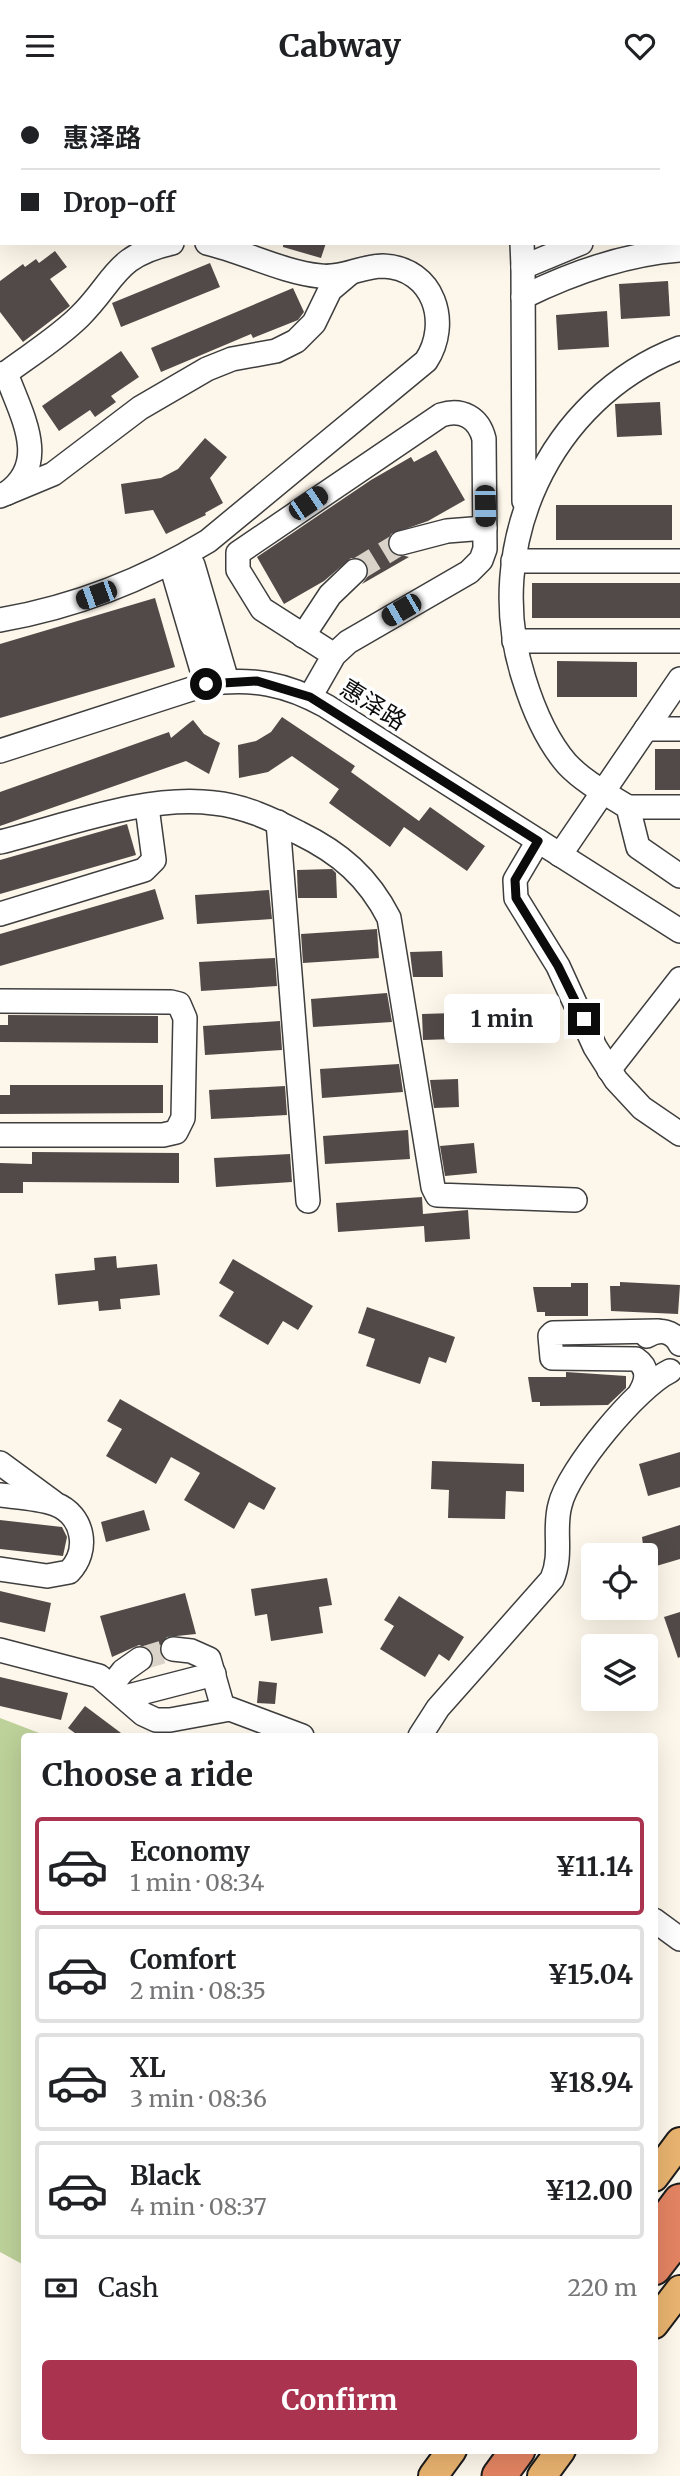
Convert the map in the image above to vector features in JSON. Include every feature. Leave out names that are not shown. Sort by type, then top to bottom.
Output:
[{"type":"highway","points":[[658,2231],[680,2201]]},
{"type":"highway","points":[[658,2263],[680,2234]]},
{"type":"highway","points":[[475,2476],[491,2454]]},
{"type":"highway","points":[[499,2476],[515,2454]]},
{"type":"main road","points":[[658,2172],[680,2142]]},
{"type":"main road","points":[[658,2319],[680,2290]]},
{"type":"main road","points":[[433,2476],[450,2454]]},
{"type":"main road","points":[[542,2476],[558,2454]]},
{"type":"street","points":[[3,495],[26,473],[32,445],[3,374],[80,316],[121,266],[145,251],[165,245]]},
{"type":"street","points":[[0,620],[80,601],[180,562],[426,361],[433,351],[439,317],[432,296],[425,286],[395,268],[372,267],[328,277],[310,275],[213,245]]},
{"type":"street","points":[[522,245],[532,475],[513,561],[511,614],[514,641],[528,692],[551,740],[566,762],[604,792],[628,807],[680,807]]},
{"type":"street","points":[[523,268],[576,245]]},
{"type":"street","points":[[523,297],[552,283],[613,262],[680,250]]},
{"type":"street","points":[[3,495],[38,482],[140,408],[207,369],[232,359],[276,351],[296,341],[314,323],[325,299],[337,282],[352,273]]},
{"type":"street","points":[[310,275],[320,284],[325,299]]},
{"type":"street","points":[[532,475],[600,396],[642,366],[680,348]]},
{"type":"street","points":[[310,697],[334,655],[348,642],[476,567],[485,549],[483,432],[468,416],[455,412],[441,415],[238,553],[238,570],[257,604],[272,618],[334,655]]},
{"type":"street","points":[[32,445],[54,457],[81,452]]},
{"type":"street","points":[[401,543],[447,531],[485,528]]},
{"type":"street","points":[[513,561],[680,561]]},
{"type":"street","points":[[180,562],[216,683]]},
{"type":"street","points":[[303,636],[330,595],[355,571]]},
{"type":"street","points":[[514,641],[680,641]]},
{"type":"street","points":[[561,855],[680,679]]},
{"type":"street","name":"惠泽路","points":[[0,751],[216,683],[275,684],[310,697],[680,931]]},
{"type":"street","points":[[646,729],[680,729]]},
{"type":"street","points":[[0,842],[147,807],[188,801],[215,803],[278,823],[344,859],[378,895],[389,918],[433,1187],[437,1195],[575,1200]]},
{"type":"street","points":[[0,914],[144,870],[153,860],[154,854],[147,807]]},
{"type":"street","points":[[628,807],[638,848],[680,876]]},
{"type":"street","points":[[278,823],[308,1201]]},
{"type":"street","points":[[538,841],[515,880],[516,898],[558,966],[609,1070],[642,1108],[680,1133]]},
{"type":"street","points":[[609,1070],[680,979]]},
{"type":"street","points":[[0,1001],[171,1002],[179,1004],[185,1018],[183,1118],[176,1132],[163,1135],[0,1135]]},
{"type":"street","points":[[635,1350],[647,1335],[674,1350]]},
{"type":"street","points":[[635,1350],[656,1373],[674,1350]]},
{"type":"street","points":[[635,1350],[646,1380],[641,1391]]},
{"type":"street","points":[[422,1733],[438,1707],[547,1587],[558,1561],[557,1520],[567,1485],[674,1350]]},
{"type":"street","points":[[0,1463],[75,1519],[80,1528],[82,1550],[76,1566],[60,1576],[0,1569]]},
{"type":"street","points":[[0,1496],[56,1504]]},
{"type":"street","points":[[173,1649],[204,1654],[211,1662],[223,1708]]},
{"type":"street","points":[[0,1650],[92,1673],[118,1691],[143,1714],[163,1721],[223,1708],[242,1711],[295,1733]]},
{"type":"street","points":[[118,1691],[123,1671],[140,1659]]},
{"type":"street","points":[[118,1691],[214,1674]]},
{"type":"street","points":[[658,1923],[680,1939]]},
{"type":"green space","points":[[0,1718],[39,1733],[21,1733],[21,2263],[0,2252]]},
{"type":"building","points":[[283,245],[325,245],[321,258]]},
{"type":"building","points":[[55,251],[67,267],[50,279],[70,306],[23,342],[0,312],[0,281],[23,264],[25,267],[36,259],[39,263]]},
{"type":"building","points":[[210,263],[220,287],[121,327],[112,303]]},
{"type":"building","points":[[668,281],[670,316],[621,319],[619,284]]},
{"type":"building","points":[[293,288],[304,312],[298,320],[253,338],[251,334],[161,372],[151,348]]},
{"type":"building","points":[[607,311],[609,347],[558,350],[556,315]]},
{"type":"building","points":[[121,351],[139,377],[111,396],[116,402],[95,417],[90,410],[59,431],[42,406]]},
{"type":"building","points":[[660,402],[662,435],[617,437],[615,404]]},
{"type":"building","points":[[205,438],[227,457],[210,478],[223,503],[205,513],[206,515],[166,534],[153,510],[125,514],[121,484],[161,478],[178,469]]},
{"type":"building","points":[[436,450],[465,500],[428,521],[391,534],[387,546],[391,552],[409,557],[362,584],[368,576],[368,567],[360,558],[351,558],[324,581],[284,604],[257,557],[371,480],[411,457],[414,462]]},
{"type":"building","points":[[556,505],[672,505],[672,540],[556,540]]},
{"type":"building","points":[[532,583],[680,583],[680,618],[532,618]]},
{"type":"building","points":[[155,598],[175,667],[0,718],[0,644]]},
{"type":"building","points":[[557,661],[637,662],[637,697],[557,697]]},
{"type":"building","points":[[282,717],[355,766],[351,772],[419,821],[430,807],[485,846],[467,871],[404,827],[390,847],[329,803],[339,789],[292,756],[268,772],[239,778],[238,745],[256,741],[271,732]]},
{"type":"building","points":[[193,720],[204,734],[220,743],[209,774],[186,761],[0,826],[0,792],[169,732],[171,738]]},
{"type":"building","points":[[655,749],[680,749],[680,790],[655,790]]},
{"type":"building","points":[[127,824],[136,855],[0,894],[0,860]]},
{"type":"building","points":[[332,869],[336,873],[337,898],[298,898],[297,870]]},
{"type":"building","points":[[155,889],[164,919],[0,966],[0,934]]},
{"type":"building","points":[[269,890],[272,919],[197,924],[195,895]]},
{"type":"building","points":[[377,929],[379,958],[303,963],[301,934]]},
{"type":"building","points":[[442,951],[443,977],[413,977],[410,952]]},
{"type":"building","points":[[275,958],[277,986],[201,991],[199,962]]},
{"type":"building","points":[[387,993],[392,1022],[313,1027],[311,999]]},
{"type":"building","points":[[454,1013],[454,1039],[423,1040],[422,1014]]},
{"type":"building","points":[[8,1015],[158,1016],[158,1043],[0,1042],[0,1025],[8,1025]]},
{"type":"building","points":[[280,1021],[282,1050],[205,1055],[203,1026]]},
{"type":"building","points":[[399,1064],[403,1092],[322,1098],[320,1069]]},
{"type":"building","points":[[458,1079],[459,1107],[434,1108],[430,1080]]},
{"type":"building","points":[[10,1085],[163,1085],[163,1113],[0,1114],[0,1095],[10,1095]]},
{"type":"building","points":[[285,1086],[287,1115],[211,1119],[209,1090]]},
{"type":"building","points":[[408,1130],[410,1159],[325,1164],[323,1136]]},
{"type":"building","points":[[474,1143],[477,1173],[445,1176],[440,1146]]},
{"type":"building","points":[[32,1152],[179,1153],[179,1183],[23,1182],[23,1193],[0,1193],[0,1163],[32,1164]]},
{"type":"building","points":[[290,1154],[292,1182],[216,1187],[214,1158]]},
{"type":"building","points":[[422,1197],[423,1214],[468,1210],[470,1239],[425,1242],[424,1226],[338,1232],[336,1203]]},
{"type":"building","points":[[116,1256],[117,1268],[157,1264],[160,1295],[120,1299],[121,1309],[99,1311],[98,1301],[58,1305],[55,1274],[95,1270],[94,1258]]},
{"type":"building","points":[[233,1259],[313,1306],[298,1330],[283,1321],[268,1345],[219,1316],[234,1292],[219,1283]]},
{"type":"building","points":[[620,1282],[680,1285],[678,1314],[611,1311],[610,1286],[620,1286]]},
{"type":"building","points":[[571,1283],[588,1283],[588,1316],[545,1316],[545,1312],[537,1312],[533,1287],[571,1287]]},
{"type":"building","points":[[367,1307],[455,1337],[446,1363],[429,1357],[420,1384],[366,1366],[375,1339],[358,1333]]},
{"type":"building","points":[[566,1372],[626,1376],[626,1388],[608,1405],[540,1406],[540,1402],[532,1402],[528,1377],[566,1377]]},
{"type":"building","points":[[120,1399],[276,1488],[264,1510],[249,1502],[234,1529],[184,1500],[200,1473],[186,1465],[171,1457],[156,1484],[106,1456],[122,1429],[107,1421]]},
{"type":"building","points":[[680,1452],[680,1487],[648,1496],[639,1464]]},
{"type":"building","points":[[432,1461],[524,1464],[524,1492],[506,1491],[505,1519],[448,1518],[449,1490],[431,1489]]},
{"type":"building","points":[[144,1510],[150,1530],[106,1542],[101,1522]]},
{"type":"building","points":[[0,1520],[62,1527],[67,1537],[63,1556],[0,1549]]},
{"type":"building","points":[[680,1525],[680,1559],[658,1565],[658,1543],[643,1543],[642,1537]]},
{"type":"building","points":[[327,1578],[332,1605],[319,1607],[323,1633],[271,1641],[267,1614],[255,1616],[251,1589]]},
{"type":"building","points":[[0,1591],[51,1603],[45,1632],[0,1622]]},
{"type":"building","points":[[185,1593],[196,1634],[167,1637],[159,1647],[164,1660],[153,1662],[151,1650],[139,1645],[112,1657],[100,1616]]},
{"type":"building","points":[[399,1596],[464,1637],[449,1661],[439,1654],[425,1677],[380,1649],[394,1626],[384,1620]]},
{"type":"building","points":[[680,1612],[680,1657],[678,1658],[664,1617]]},
{"type":"building","points":[[0,1677],[68,1693],[61,1720],[0,1706]]},
{"type":"building","points":[[259,1681],[277,1683],[275,1704],[257,1703]]},
{"type":"building","points":[[85,1706],[121,1733],[75,1733],[68,1728]]},
{"type":"tunnel","points":[[355,571],[401,543]]},
{"type":"tunnel","points":[[140,1659],[173,1649]]},
{"type":"route","points":[[206,684],[257,681],[275,684],[310,697],[538,841],[515,880],[514,891],[558,966],[584,1019]]}]
